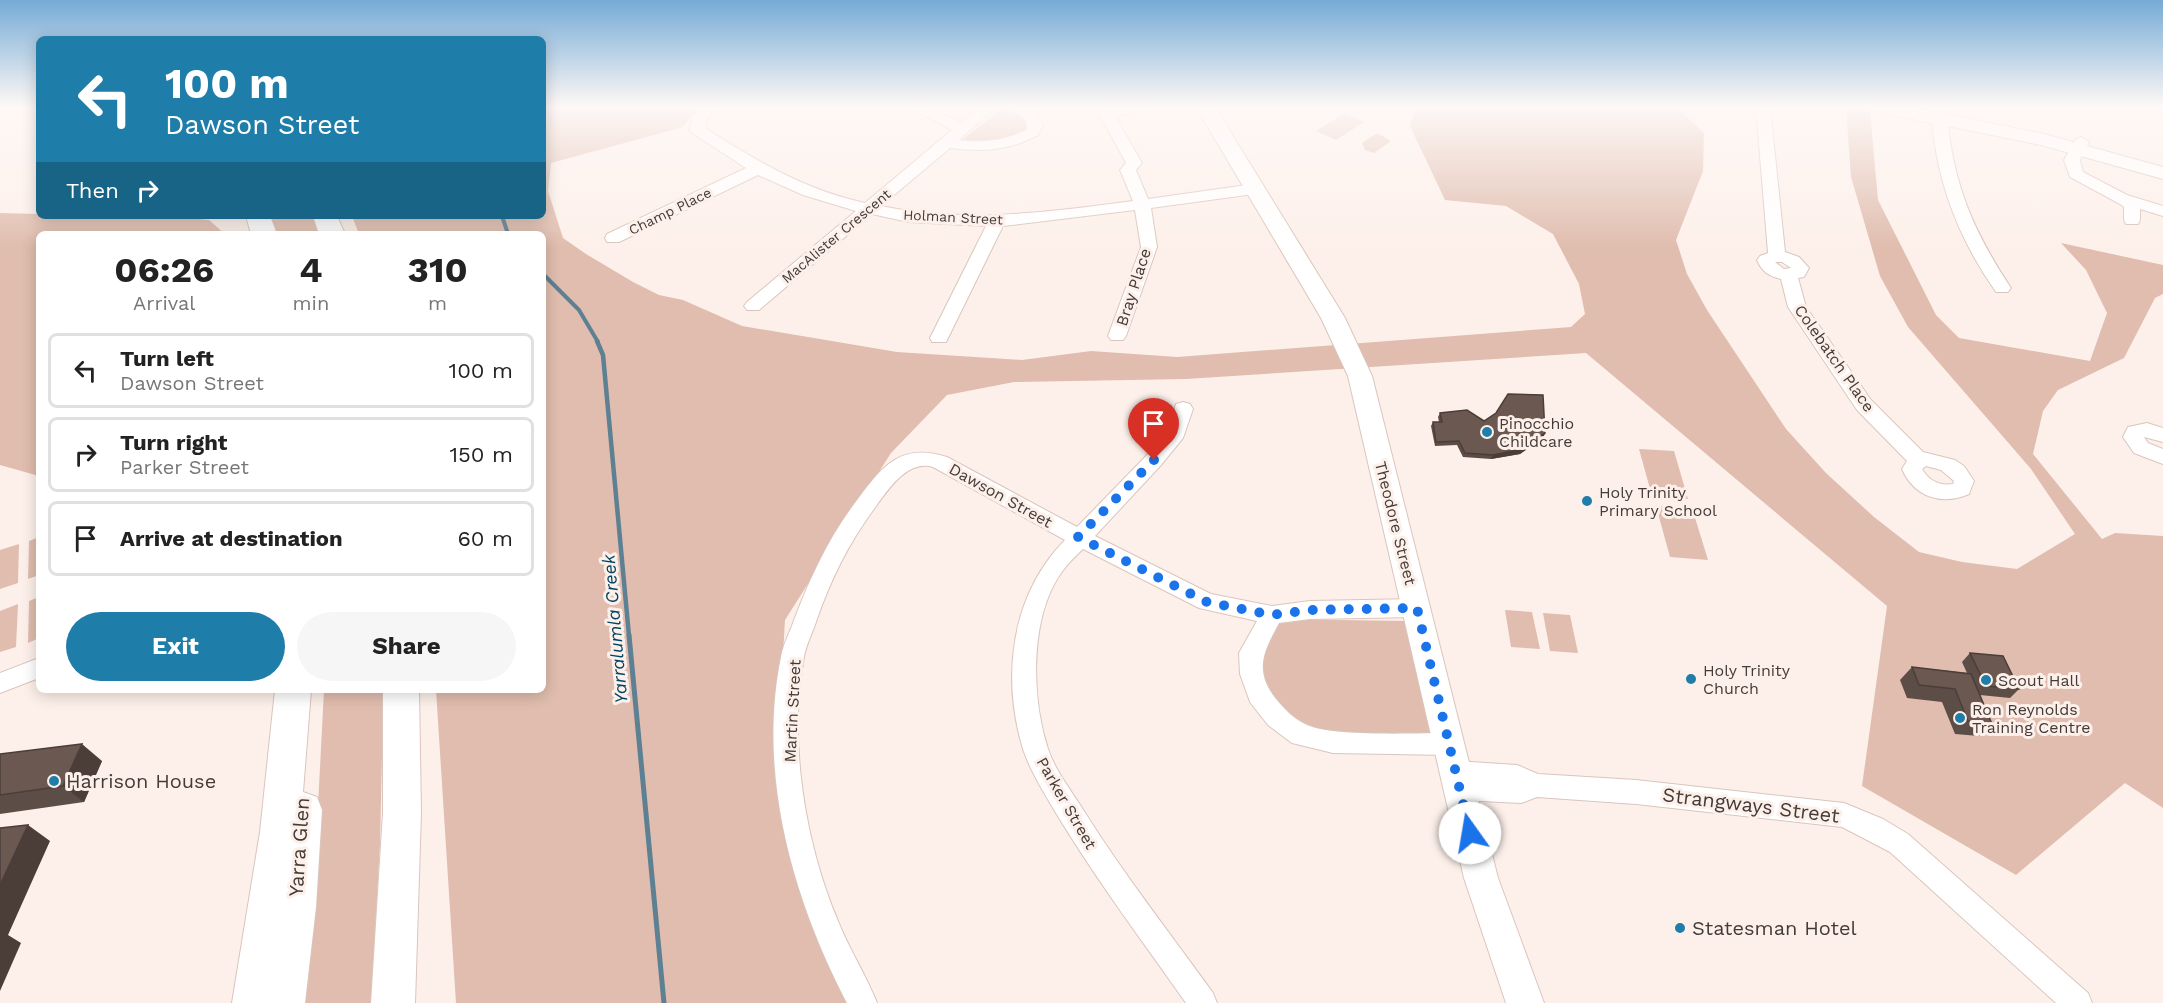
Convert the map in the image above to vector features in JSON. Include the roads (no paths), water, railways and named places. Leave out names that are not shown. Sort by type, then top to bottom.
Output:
[{"type":"highway","points":[[254,1003],[280,832],[293,693]]},
{"type":"highway","name":"Yarra Glen","points":[[283,1003],[302,826],[308,693]]},
{"type":"highway","points":[[401,693],[402,813],[414,1003]]},
{"type":"highway","points":[[393,1003],[402,813]]},
{"type":"main road","name":"Theodore Street","points":[[1233,154],[1333,318],[1356,367],[1417,608],[1480,878],[1525,1003]]},
{"type":"main road","points":[[2106,154],[2163,173]]},
{"type":"main road","points":[[2115,154],[2163,166]]},
{"type":"street","name":"Holman Street","points":[[734,154],[758,169],[809,192],[834,201],[908,217],[997,222],[1254,189]]},
{"type":"street","name":"MacAlister Crescent","points":[[753,306],[934,154]]},
{"type":"street","name":"Bray Place","points":[[1117,336],[1149,247],[1142,203],[1128,170],[1134,163],[1129,154]]},
{"type":"street","name":"Colebatch Place","points":[[1767,154],[1777,256],[1789,258],[1800,267],[1798,273],[1789,276],[1797,307],[1864,405],[1918,460]]},
{"type":"street","points":[[1944,154],[1967,234],[1983,263],[2002,288]]},
{"type":"street","points":[[2075,154],[2072,160],[2076,174],[2098,188],[2163,211]]},
{"type":"street","name":"Champ Place","points":[[614,238],[758,169]]},
{"type":"street","points":[[2125,199],[2132,206],[2132,220]]},
{"type":"street","points":[[939,338],[997,222]]},
{"type":"street","name":"Parker Street","points":[[1184,409],[1176,433],[1154,460],[1054,564],[1038,597],[1027,630],[1024,670],[1028,714],[1036,750],[1051,781],[1089,843],[1203,1003]]},
{"type":"street","points":[[2163,435],[2142,430],[2133,434],[2134,441],[2141,448],[2163,457]]},
{"type":"street","name":"Dawson Street","points":[[929,457],[1078,537],[1207,602],[1272,615],[1310,610],[1417,608]]},
{"type":"street","name":"Martin Street","points":[[863,1003],[849,978],[816,904],[799,842],[789,786],[787,729],[793,657],[824,571],[848,527],[878,488],[903,463],[916,458],[929,457]]},
{"type":"street","points":[[1272,615],[1251,654],[1252,674],[1259,695],[1277,718],[1301,735],[1455,768]]},
{"type":"street","points":[[0,683],[36,669]]},
{"type":"street","name":"Strangways Street","points":[[1455,768],[1521,791],[1536,785],[1636,792],[1844,815],[1874,828],[1899,843],[2078,1003]]},
{"type":"waterway","name":"Yarralumla Creek","points":[[503,219],[507,231]]},
{"type":"waterway","name":"Yarralumla Creek","points":[[546,277],[579,310],[598,342]]},
{"type":"waterway","name":"Yarralumla Creek","points":[[597,341],[603,355],[629,636]]},
{"type":"waterway","name":"Yarralumla Creek","points":[[629,635],[664,1003]]},
{"type":"place","name":"Pinocchio Childcare","points":[[1487,432]]},
{"type":"place","name":"Holy Trinity Primary School","points":[[1587,501]]},
{"type":"place","name":"Holy Trinity Church","points":[[1691,679]]},
{"type":"place","name":"Scout Hall","points":[[1986,680]]},
{"type":"place","name":"Ron Reynolds Training Centre","points":[[1960,718]]},
{"type":"place","name":"Harrison House","points":[[54,781]]},
{"type":"place","name":"Statesman Hotel","points":[[1680,928]]}]
